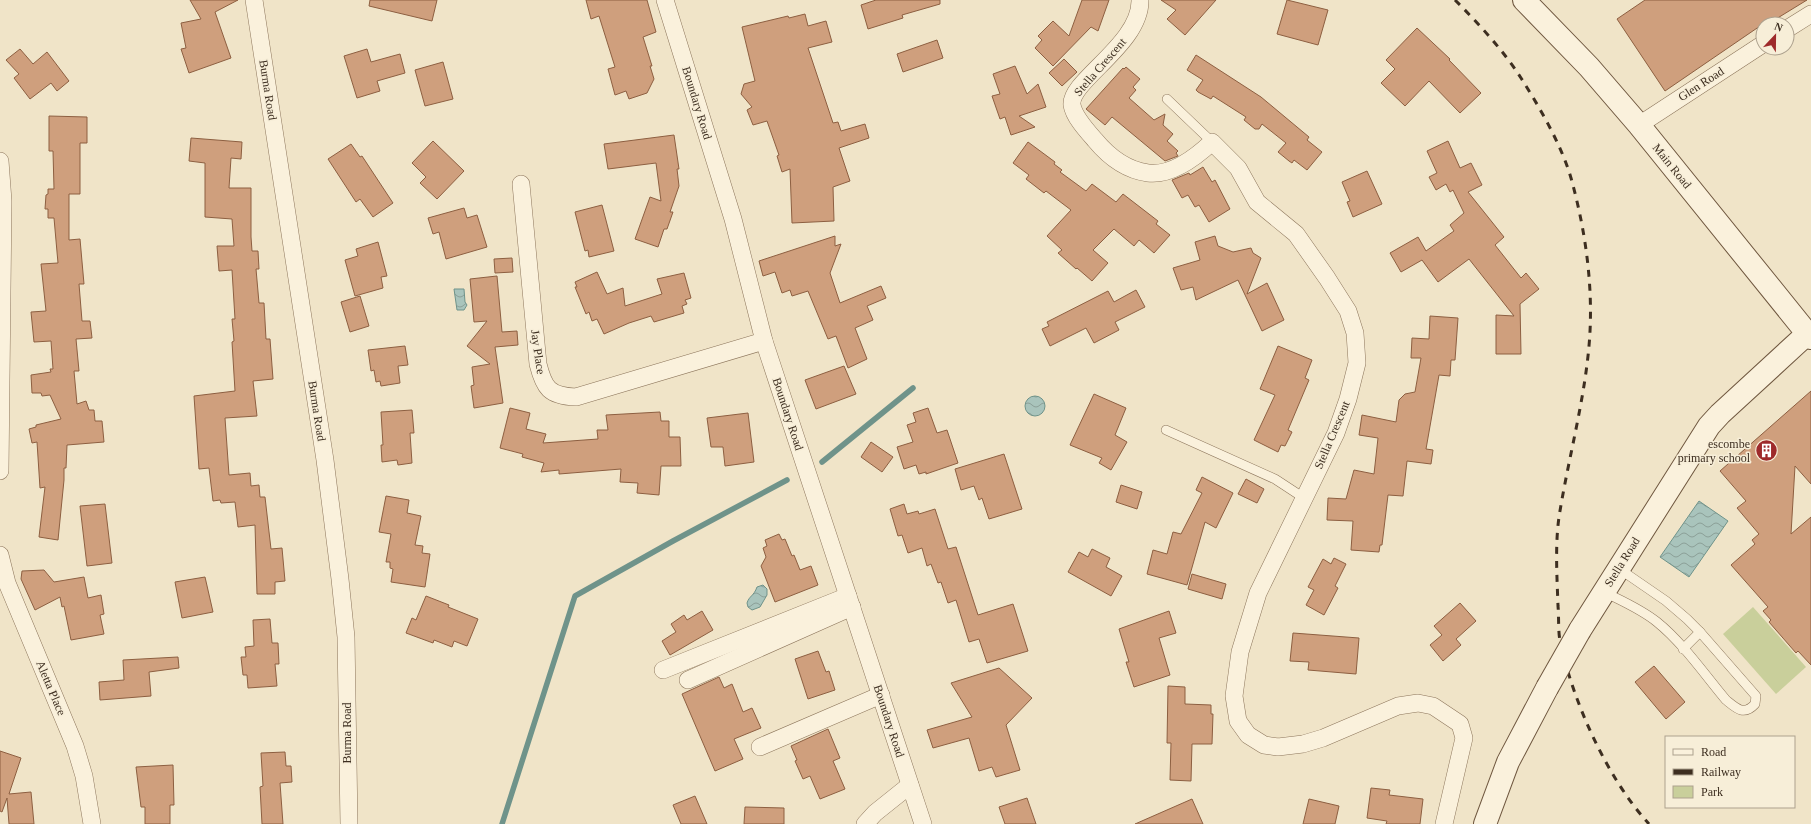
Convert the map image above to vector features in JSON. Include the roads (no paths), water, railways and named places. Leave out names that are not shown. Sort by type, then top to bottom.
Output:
[{"type":"main road","name":"Main Road","points":[[1524,0],[1589,67],[1810,334]]},
{"type":"main road","name":"Stella Road","points":[[1484,824],[1508,762],[1546,688],[1618,568],[1709,426],[1720,414],[1810,334]]},
{"type":"street","name":"Burma Road","points":[[254,0],[324,460],[342,593],[346,637],[349,824]]},
{"type":"street","name":"Boundary Road","points":[[665,0],[733,219],[764,341],[923,824]]},
{"type":"street","name":"Stella Crescent","points":[[1140,0],[1138,16],[1126,36],[1119,46],[1076,92],[1072,105],[1076,114],[1096,141],[1107,152],[1121,164],[1136,171],[1154,174],[1165,171],[1195,157],[1212,142],[1238,168],[1257,202],[1296,234],[1348,311],[1355,333],[1357,363],[1348,399],[1336,433],[1258,593],[1240,652],[1234,696],[1238,721],[1248,735],[1264,745],[1278,747],[1303,744],[1323,738],[1398,706],[1418,703],[1433,706],[1460,724],[1464,738],[1444,824]]},
{"type":"street","points":[[1795,24],[1811,14]]},
{"type":"street","name":"Glen Road","points":[[1638,125],[1755,49]]},
{"type":"street","points":[[0,161],[3,201],[0,471]]},
{"type":"street","name":"Jay Place","points":[[521,184],[538,364],[542,379],[550,391],[560,396],[576,397],[764,341]]},
{"type":"street","name":"Aletta Place","points":[[0,555],[6,583],[75,746],[84,776],[92,824]]},
{"type":"street","points":[[663,670],[850,601]]},
{"type":"street","points":[[688,680],[850,601]]},
{"type":"street","points":[[760,747],[881,695]]},
{"type":"street","points":[[865,824],[875,813],[910,785]]},
{"type":"lane","points":[[1167,99],[1212,142]]},
{"type":"lane","points":[[1166,430],[1275,479],[1304,498]]},
{"type":"lane","points":[[1604,592],[1643,612],[1658,623],[1683,649],[1726,700],[1735,708],[1744,711],[1750,709],[1755,704],[1756,696],[1700,632],[1666,601],[1618,568]]},
{"type":"lane","points":[[1683,649],[1700,632]]},
{"type":"water","points":[[454,289],[464,289],[465,302],[467,305],[464,310],[457,310]]},
{"type":"water","points":[[1035,396],[1042,399],[1045,406],[1042,413],[1035,416],[1028,413],[1025,406],[1028,399]]},
{"type":"water","points":[[1699,501],[1728,521],[1689,577],[1660,557]]},
{"type":"water","points":[[763,585],[767,589],[767,595],[760,607],[752,610],[748,607],[747,603],[757,587]]},
{"type":"waterway","points":[[822,462],[913,388]]},
{"type":"waterway","points":[[502,824],[575,596],[673,541],[787,480]]},
{"type":"railway","points":[[1455,0],[1499,47],[1543,114],[1567,165],[1581,219],[1588,261],[1590,304],[1589,346],[1580,410],[1559,517],[1557,539],[1559,637],[1573,689],[1594,738],[1619,785],[1649,824]]},
{"type":"place","name":"escombe primary school","points":[[1766,451]]}]
